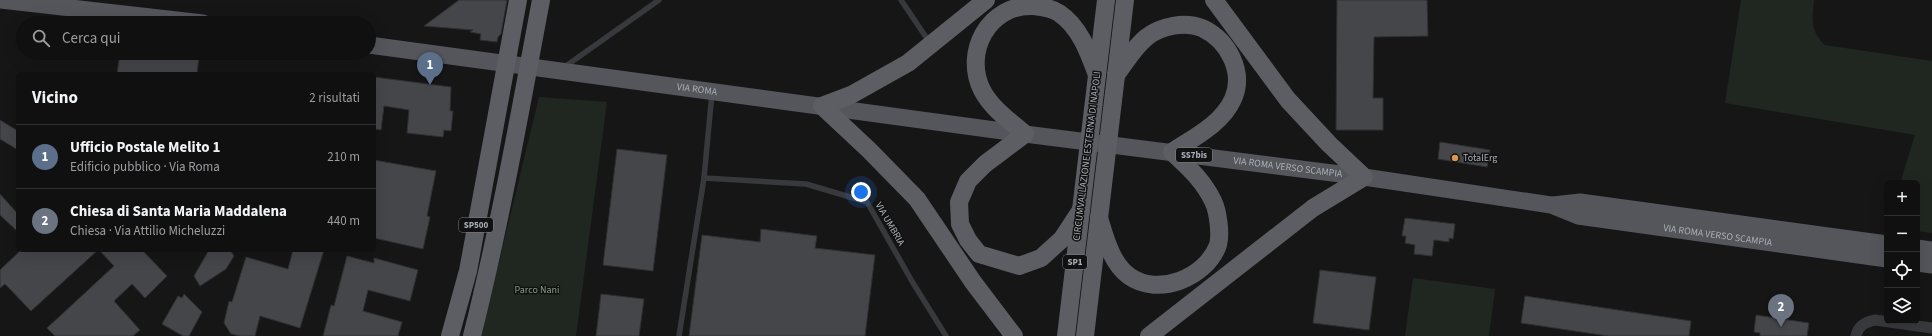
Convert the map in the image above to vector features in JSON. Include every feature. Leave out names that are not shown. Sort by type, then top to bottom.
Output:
[{"type":"highway","name":"SP500","points":[[450,336],[468,271],[518,0]]},
{"type":"highway","name":"SP500","points":[[472,336],[484,290],[541,0]]},
{"type":"highway","points":[[986,0],[931,46],[908,63],[851,95],[822,106],[869,150],[916,199],[973,282],[1014,336]]},
{"type":"highway","name":"CIRCUMVALLAZIONE ESTERNA DI NAPOLI","points":[[1066,336],[1106,0]]},
{"type":"highway","name":"CIRCUMVALLAZIONE ESTERNA DI NAPOLI","points":[[1086,336],[1125,0]]},
{"type":"highway","points":[[1149,336],[1313,208],[1364,177],[1329,144],[1288,100],[1214,0]]},
{"type":"highway","points":[[1081,210],[1062,239],[1041,258],[1020,266],[979,254],[968,240],[960,224],[959,202],[968,181],[985,164],[1025,134],[996,108],[982,90],[975,64],[977,47],[992,20],[1005,11],[1026,6],[1043,7],[1059,13],[1076,30],[1090,54],[1097,75]]},
{"type":"highway","points":[[1099,218],[1106,241],[1118,265],[1130,277],[1148,284],[1169,284],[1186,280],[1204,267],[1218,245],[1218,221],[1213,202],[1201,180],[1172,152],[1207,129],[1222,116],[1232,100],[1238,84],[1236,67],[1228,50],[1216,38],[1202,28],[1181,25],[1163,28],[1146,37],[1116,75]]},
{"type":"main road","points":[[1,0],[142,16]]},
{"type":"main road","name":"VIA ROMA","points":[[376,46],[1025,134]]},
{"type":"main road","name":"VIA ROMA VERSO SCAMPIA","points":[[1025,134],[1364,177],[1551,205],[1578,216],[1884,259]]},
{"type":"main road","name":"VIA ROMA VERSO SCAMPIA","points":[[1551,205],[1580,202],[1884,244]]},
{"type":"main road","points":[[1920,248],[1932,250]]},
{"type":"main road","points":[[1920,263],[1932,265]]},
{"type":"street","points":[[1856,336],[1860,326],[1866,322],[1875,320],[1932,328]]},
{"type":"lane","points":[[560,71],[659,0]]},
{"type":"lane","points":[[901,0],[931,46]]},
{"type":"lane","points":[[679,336],[704,178],[713,91]]},
{"type":"lane","name":"VIA UMBRIA","points":[[704,178],[806,184],[867,202],[913,283],[946,336]]},
{"type":"green space","points":[[1741,0],[1814,0],[1814,30],[1825,45],[1932,61],[1932,233],[1920,231],[1920,180],[1901,180],[1915,135],[1725,103]]},
{"type":"green space","name":"Parco Nani","points":[[539,97],[607,102],[576,336],[481,336]]},
{"type":"green space","points":[[1413,278],[1495,289],[1489,336],[1405,336]]},
{"type":"building","points":[[459,0],[507,0],[501,34],[498,37],[497,42],[480,40],[481,34],[470,32],[473,30],[424,26]]},
{"type":"building","points":[[1337,0],[1427,0],[1428,36],[1374,37],[1373,98],[1383,98],[1383,130],[1336,130]]},
{"type":"building","points":[[119,60],[199,60],[197,72],[117,72]]},
{"type":"building","points":[[376,77],[451,87],[450,111],[453,111],[451,131],[444,130],[443,137],[407,133],[409,110],[384,106],[381,130],[376,129]]},
{"type":"building","points":[[0,120],[16,130],[16,149],[0,139]]},
{"type":"building","points":[[1440,142],[1490,150],[1487,167],[1438,159]]},
{"type":"building","points":[[617,149],[667,155],[653,271],[603,265]]},
{"type":"building","points":[[376,160],[436,171],[427,216],[430,217],[423,249],[376,238]]},
{"type":"building","points":[[0,194],[16,212],[16,230],[0,215]]},
{"type":"building","points":[[1405,218],[1455,224],[1453,239],[1449,238],[1449,242],[1434,240],[1432,256],[1414,254],[1415,245],[1405,243],[1406,236],[1402,236]]},
{"type":"building","points":[[761,229],[817,236],[815,248],[875,255],[865,336],[689,336],[702,235],[760,242]]},
{"type":"building","points":[[19,252],[96,252],[31,311],[5,284],[0,288],[0,270]]},
{"type":"building","points":[[101,252],[144,252],[167,276],[145,298],[132,284],[114,301],[140,330],[133,336],[55,336],[47,328],[114,266]]},
{"type":"building","points":[[208,252],[231,252],[234,256],[226,269],[200,286],[194,276]]},
{"type":"building","points":[[292,252],[323,252],[300,328],[260,316],[255,336],[240,336],[231,334],[224,323],[229,301],[232,302],[246,257],[288,269]]},
{"type":"building","points":[[347,256],[374,263],[374,258],[418,270],[410,301],[368,290],[363,311],[402,322],[398,336],[323,336],[331,305],[334,306]]},
{"type":"building","points":[[1320,270],[1376,277],[1369,330],[1313,323]]},
{"type":"building","points":[[184,294],[202,312],[189,336],[183,336],[162,324],[178,296],[182,298]]},
{"type":"building","points":[[601,294],[644,299],[639,336],[596,336]]},
{"type":"building","points":[[1525,296],[1691,321],[1689,336],[1608,336],[1521,323]]},
{"type":"building","points":[[1756,315],[1809,323],[1807,336],[1760,336],[1760,333],[1754,332]]},
{"type":"place","name":"Ufficio Postale Melito 1","points":[[430,85]]},
{"type":"place","name":"TotalErg","points":[[1455,158]]},
{"type":"place","name":"Chiesa di Santa Maria Maddalena","points":[[1781,327]]}]
